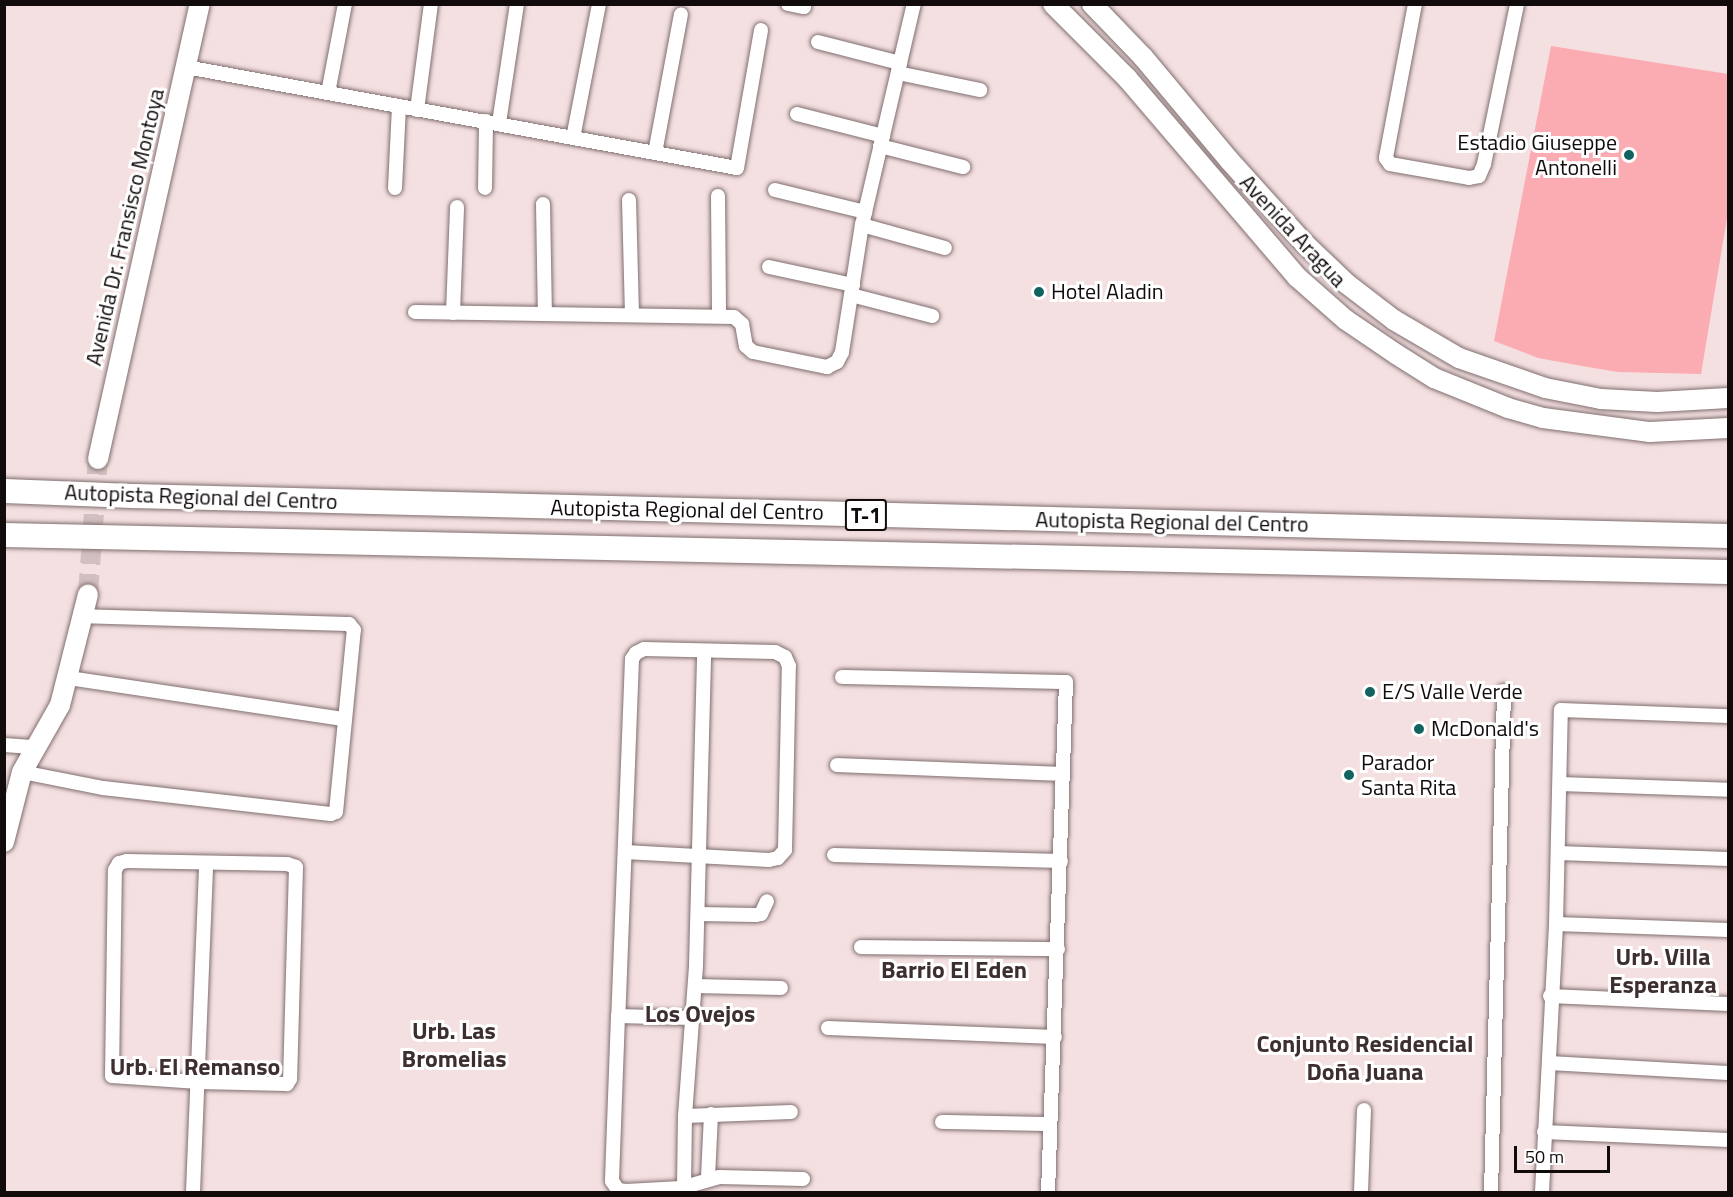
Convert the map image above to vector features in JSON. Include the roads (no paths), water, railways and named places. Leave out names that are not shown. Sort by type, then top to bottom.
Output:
[{"type":"highway","name":"Autopista Regional del Centro","points":[[4,490],[133,496],[1728,536]]},
{"type":"highway","name":"Autopista Regional del Centro","points":[[4,535],[1728,572]]},
{"type":"street","name":"Avenida Dr. Fransisco Montoya","points":[[98,459],[200,4]]},
{"type":"street","points":[[328,93],[345,4]]},
{"type":"street","points":[[417,110],[430,4]]},
{"type":"street","points":[[485,188],[492,122],[517,4]]},
{"type":"street","points":[[573,138],[599,4]]},
{"type":"street","points":[[788,4],[804,8],[804,4]]},
{"type":"street","points":[[415,312],[734,317],[742,324],[746,346],[753,352],[827,367],[837,362],[842,352],[863,219],[914,4]]},
{"type":"street","name":"Avenida Aragua","points":[[1053,4],[1127,78],[1297,277],[1346,320],[1434,378],[1508,408],[1543,418],[1650,432],[1728,428]]},
{"type":"street","name":"Avenida Aragua","points":[[1092,4],[1143,57],[1229,160],[1305,244],[1347,284],[1394,320],[1459,358],[1545,388],[1601,399],[1657,402],[1728,398]]},
{"type":"street","points":[[1414,4],[1386,158],[1390,164],[1469,178],[1479,176],[1484,164],[1517,4]]},
{"type":"street","points":[[655,153],[681,14]]},
{"type":"street","points":[[186,67],[737,168],[761,30]]},
{"type":"street","points":[[818,42],[899,68],[980,90]]},
{"type":"street","points":[[395,188],[399,106]]},
{"type":"street","points":[[797,114],[963,167]]},
{"type":"street","points":[[775,190],[945,248]]},
{"type":"street","points":[[718,196],[719,316]]},
{"type":"street","points":[[629,200],[632,315]]},
{"type":"street","points":[[543,204],[545,314]]},
{"type":"street","points":[[453,313],[457,207]]},
{"type":"street","points":[[769,267],[852,290],[932,316]]},
{"type":"street","points":[[4,842],[22,772],[60,705],[69,678],[88,594]]},
{"type":"street","points":[[22,772],[103,788],[331,814],[338,806],[343,719],[354,630],[349,624],[84,616]]},
{"type":"street","points":[[625,852],[778,858],[785,850],[789,666],[785,657],[775,652],[644,649],[636,653],[632,659],[612,1181],[622,1191],[802,1179]]},
{"type":"street","points":[[684,1187],[685,1116],[698,914],[704,651]]},
{"type":"street","points":[[842,677],[1066,682],[1048,1192]]},
{"type":"street","points":[[69,678],[343,719]]},
{"type":"street","points":[[1491,1192],[1504,691]]},
{"type":"street","points":[[1542,1192],[1550,996],[1556,924],[1560,710],[1728,717]]},
{"type":"street","points":[[4,745],[35,747]]},
{"type":"street","points":[[837,765],[1063,774]]},
{"type":"street","points":[[1560,784],[1728,790]]},
{"type":"street","points":[[1558,852],[1728,859]]},
{"type":"street","points":[[834,855],[1060,861]]},
{"type":"street","points":[[127,861],[287,864],[296,867],[290,1079],[283,1085],[198,1082],[112,1076],[115,870],[119,863],[127,861]]},
{"type":"street","points":[[193,1192],[206,863]]},
{"type":"street","points":[[698,914],[756,915],[761,914],[767,901]]},
{"type":"street","points":[[1556,924],[1728,930]]},
{"type":"street","points":[[861,947],[1058,949]]},
{"type":"street","points":[[695,986],[782,988]]},
{"type":"street","points":[[1550,996],[1728,1004]]},
{"type":"street","points":[[618,1016],[692,1018]]},
{"type":"street","points":[[828,1029],[1055,1037]]},
{"type":"street","points":[[1549,1063],[1728,1072]]},
{"type":"street","points":[[1361,1192],[1364,1110]]},
{"type":"street","points":[[685,1116],[791,1112]]},
{"type":"street","points":[[702,1184],[711,1114]]},
{"type":"street","points":[[942,1122],[1050,1124]]},
{"type":"street","points":[[1545,1132],[1728,1140]]},
{"type":"tunnel","points":[[88,594],[98,459]]},
{"type":"place","name":"Estadio Giuseppe Antonelli","points":[[1629,155]]},
{"type":"place","name":"Hotel Aladin","points":[[1039,292]]},
{"type":"place","name":"E/S Valle Verde","points":[[1370,692]]},
{"type":"place","name":"McDonald's","points":[[1419,729]]},
{"type":"place","name":"Parador Santa Rita","points":[[1349,775]]},
{"type":"district","name":"Barrio El Eden","points":[[954,970]]},
{"type":"district","name":"Urb. Villa Esperanza","points":[[1663,971]]},
{"type":"district","name":"Los Ovejos","points":[[700,1014]]},
{"type":"district","name":"Urb. Las Bromelias","points":[[454,1045]]},
{"type":"district","name":"Conjunto Residencial Doña Juana","points":[[1365,1058]]},
{"type":"district","name":"Urb. El Remanso","points":[[195,1067]]}]
